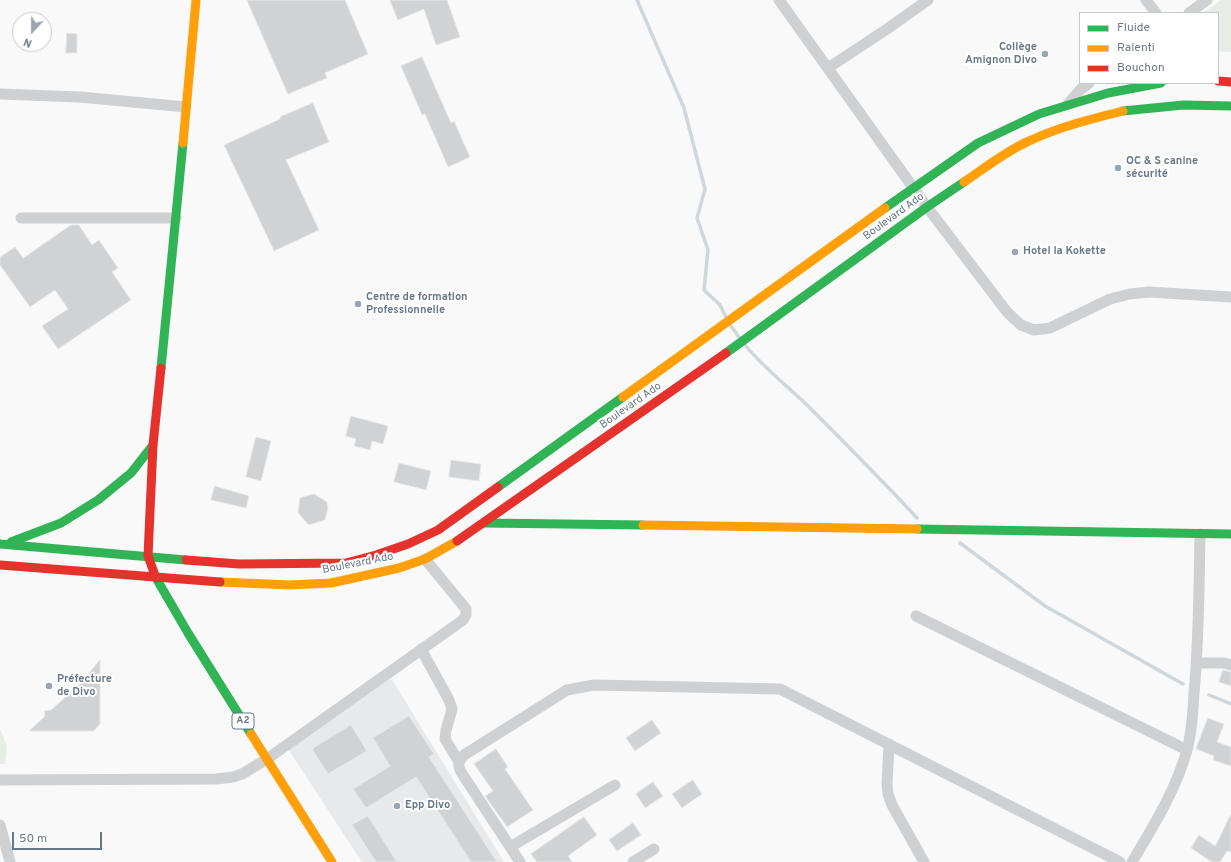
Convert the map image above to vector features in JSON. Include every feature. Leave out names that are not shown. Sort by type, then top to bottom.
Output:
[{"type":"main road","points":[[156,578],[148,556],[153,445],[196,0]]},
{"type":"main road","points":[[1219,81],[1231,82]]},
{"type":"main road","name":"Boulevard Ado","points":[[3,544],[239,564],[346,563],[408,544],[438,530],[913,188],[978,143],[1039,114],[1108,93],[1151,84]]},
{"type":"main road","name":"Boulevard Ado","points":[[0,565],[156,578],[271,584],[331,583],[399,568],[425,559],[446,548],[738,345],[927,207],[999,158],[1028,141],[1074,124],[1127,110],[1183,105],[1231,106]]},
{"type":"main road","points":[[3,544],[61,523],[98,500],[131,473],[153,445]]},
{"type":"main road","points":[[484,522],[1231,534]]},
{"type":"main road","name":"A2","points":[[156,578],[188,633],[332,862]]},
{"type":"street","points":[[779,0],[927,207],[1007,312],[1021,325],[1034,330],[1050,328],[1110,300],[1130,294],[1149,292],[1231,297]]},
{"type":"street","points":[[828,68],[928,0]]},
{"type":"street","points":[[1146,0],[1155,12]]},
{"type":"street","points":[[1190,12],[1207,0]]},
{"type":"street","points":[[1066,106],[1081,89],[1088,84]]},
{"type":"street","points":[[0,94],[80,97],[186,107]]},
{"type":"street","points":[[21,218],[176,218]]},
{"type":"street","points":[[1132,862],[1160,815],[1187,750],[1197,663],[1200,534]]},
{"type":"street","points":[[0,780],[216,779],[233,777],[242,774],[267,759],[463,620],[466,615],[466,609],[425,559]]},
{"type":"street","points":[[916,616],[1187,750]]},
{"type":"street","points":[[421,649],[449,700],[452,709],[445,739],[459,762]]},
{"type":"street","points":[[1197,663],[1224,663],[1231,665]]},
{"type":"street","points":[[520,862],[461,772],[458,767],[459,762],[464,755],[567,690],[594,685],[780,689],[1120,862]]},
{"type":"street","points":[[889,744],[888,794],[892,805],[924,862]]},
{"type":"street","points":[[510,847],[615,785]]},
{"type":"street","points":[[0,825],[10,862]]},
{"type":"street","points":[[633,862],[654,849]]},
{"type":"shaded area","points":[[1221,0],[1231,0],[1231,52],[1219,51],[1219,12],[1204,12]]},
{"type":"shaded area","name":"Epp Divo","points":[[391,678],[504,862],[362,862],[288,749]]},
{"type":"shaded area","points":[[0,729],[7,746],[5,764],[0,764]]},
{"type":"building","points":[[247,0],[345,0],[368,54],[325,73],[327,78],[288,94]]},
{"type":"building","points":[[390,0],[447,0],[460,37],[436,45],[424,9],[398,20]]},
{"type":"building","points":[[67,33],[77,34],[77,53],[66,53]]},
{"type":"building","points":[[422,57],[451,123],[454,121],[470,157],[448,167],[425,114],[422,115],[401,66]]},
{"type":"building","points":[[313,103],[329,142],[286,160],[319,230],[274,251],[224,145],[280,119],[280,117]]},
{"type":"building","points":[[71,225],[79,225],[92,245],[99,240],[118,268],[112,272],[131,300],[58,349],[42,326],[68,309],[55,290],[30,307],[0,265],[0,257],[15,247],[23,258]]},
{"type":"building","points":[[351,416],[388,426],[383,444],[372,441],[370,450],[354,446],[356,439],[346,436]]},
{"type":"building","points":[[256,437],[271,441],[261,481],[246,477]]},
{"type":"building","points":[[451,460],[481,464],[479,481],[449,477]]},
{"type":"building","points":[[399,463],[431,471],[426,490],[394,482]]},
{"type":"building","points":[[215,486],[249,496],[246,508],[211,500]]},
{"type":"building","points":[[314,494],[327,502],[328,508],[325,520],[309,525],[298,513],[300,498]]},
{"type":"building","points":[[100,660],[100,724],[94,731],[29,731],[45,716],[44,711],[51,710],[83,681],[82,675],[87,675]]},
{"type":"building","points":[[1223,670],[1231,672],[1231,686],[1219,682]]},
{"type":"building","points":[[409,716],[434,754],[429,757],[497,862],[471,862],[416,777],[366,808],[353,789],[390,766],[373,738]]},
{"type":"building","points":[[1208,718],[1224,724],[1217,742],[1231,747],[1231,766],[1213,760],[1214,756],[1196,749]]},
{"type":"building","points":[[652,720],[661,733],[635,751],[626,738]]},
{"type":"building","points":[[351,725],[367,751],[328,774],[312,749]]},
{"type":"building","points":[[496,749],[508,767],[505,769],[533,810],[507,827],[485,796],[493,791],[474,764]]},
{"type":"building","points":[[693,780],[702,794],[682,808],[672,794]]},
{"type":"building","points":[[653,782],[663,796],[645,808],[636,794]]},
{"type":"building","points":[[1231,814],[1231,852],[1227,851],[1220,862],[1212,862],[1191,848],[1199,835],[1215,846]]},
{"type":"building","points":[[368,816],[397,862],[376,862],[352,825]]},
{"type":"building","points":[[584,817],[597,835],[568,856],[572,862],[537,862],[531,854]]},
{"type":"building","points":[[633,823],[641,835],[617,851],[609,840]]},
{"type":"waterway","points":[[637,0],[684,108],[705,189],[697,218],[708,250],[704,290],[720,305],[726,317]]},
{"type":"waterway","points":[[731,326],[739,337]]},
{"type":"waterway","points":[[745,345],[834,432],[917,518]]},
{"type":"waterway","points":[[960,543],[1045,606],[1183,684]]},
{"type":"waterway","points":[[1209,695],[1231,704]]},
{"type":"traffic: fast","points":[[885,208],[978,143],[1039,114],[1108,93],[1156,84]]},
{"type":"traffic: fast","points":[[1123,111],[1183,105],[1231,106]]},
{"type":"traffic: fast","points":[[161,368],[183,143]]},
{"type":"traffic: fast","points":[[726,353],[927,207],[964,182]]},
{"type":"traffic: fast","points":[[498,487],[623,397]]},
{"type":"traffic: fast","points":[[11,542],[61,523],[98,500],[131,473],[153,445]]},
{"type":"traffic: fast","points":[[484,523],[643,525]]},
{"type":"traffic: fast","points":[[917,529],[1231,534]]},
{"type":"traffic: fast","points":[[0,544],[186,560]]},
{"type":"traffic: fast","points":[[156,578],[188,633],[251,734]]},
{"type":"traffic: slow","points":[[183,143],[196,0]]},
{"type":"traffic: slow","points":[[964,182],[1020,145],[1040,136],[1063,127],[1123,111]]},
{"type":"traffic: slow","points":[[623,397],[885,208]]},
{"type":"traffic: slow","points":[[643,525],[917,529]]},
{"type":"traffic: slow","points":[[220,582],[290,585],[331,583],[399,568],[425,559],[457,541]]},
{"type":"traffic: slow","points":[[251,734],[332,862]]},
{"type":"traffic: jam","points":[[1219,81],[1231,82]]},
{"type":"traffic: jam","points":[[457,541],[726,353]]},
{"type":"traffic: jam","points":[[156,578],[148,556],[153,445],[161,368]]},
{"type":"traffic: jam","points":[[186,560],[239,564],[346,563],[408,544],[438,530],[498,487]]},
{"type":"traffic: jam","points":[[0,565],[220,582]]},
{"type":"place","name":"Collège Amignon Divo","points":[[1045,54]]},
{"type":"place","name":"OC & S canine sécurité","points":[[1118,168]]},
{"type":"place","name":"Hotel la Kokette","points":[[1015,252]]},
{"type":"place","name":"Centre de formation Professionnelle","points":[[358,304]]},
{"type":"place","name":"Préfecture de Divo","points":[[49,686]]},
{"type":"place","name":"Epp Divo","points":[[397,806]]}]
